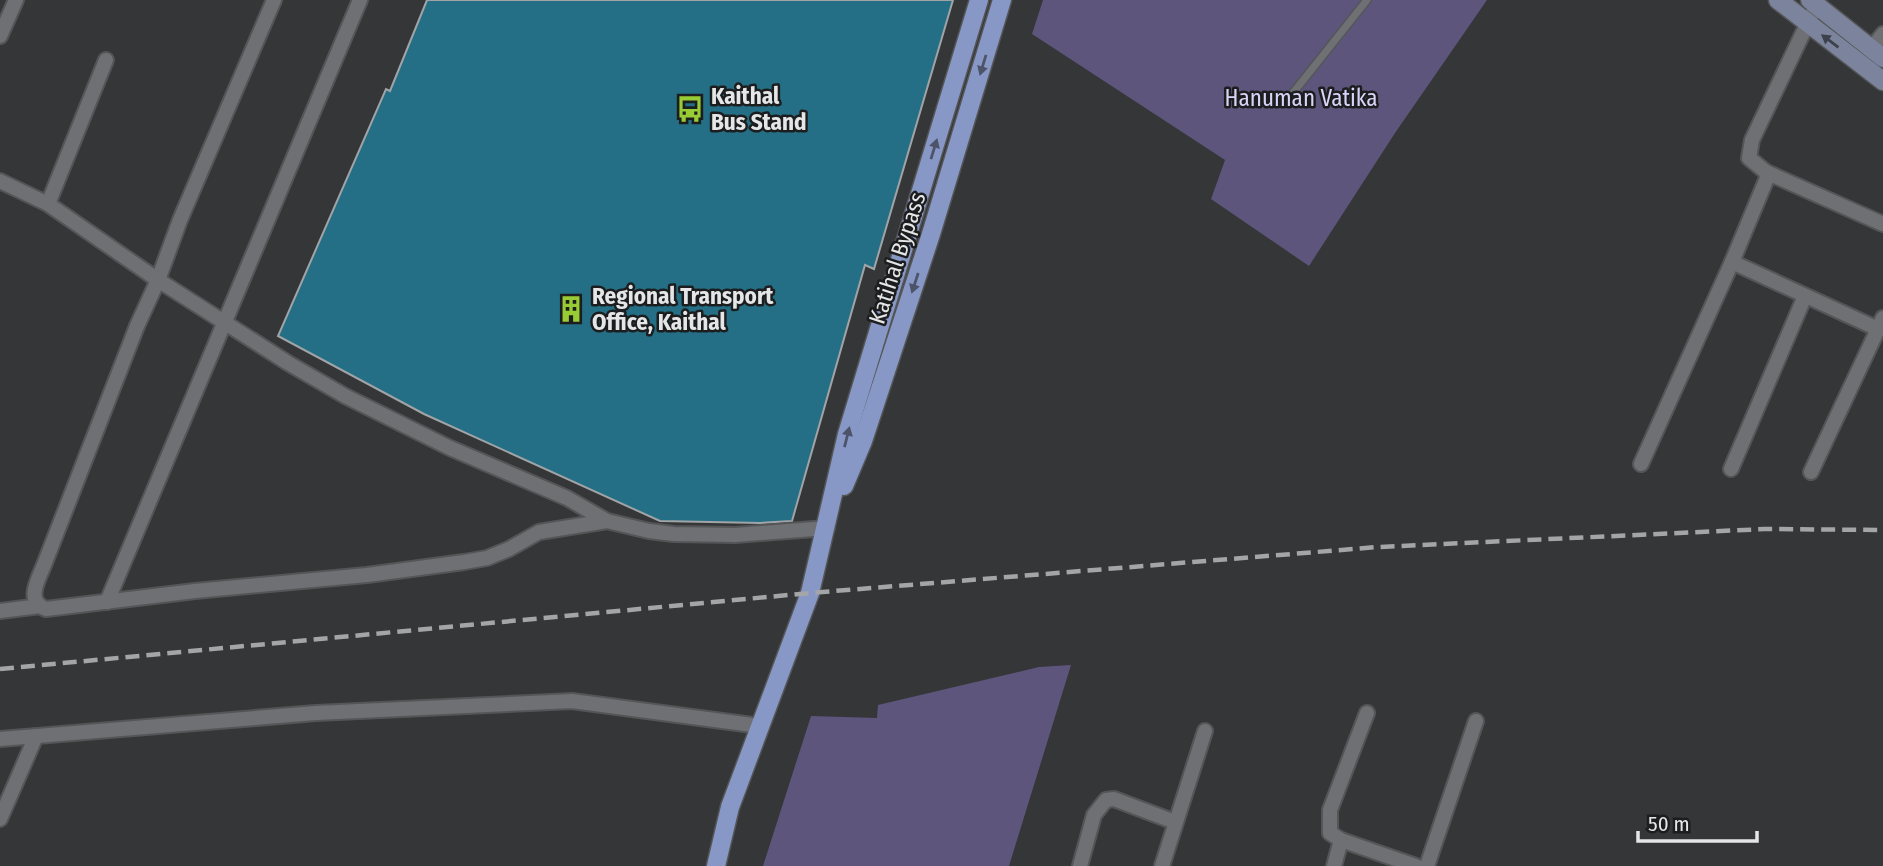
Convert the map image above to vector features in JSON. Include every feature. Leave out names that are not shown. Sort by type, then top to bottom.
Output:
[{"type":"main road","name":"Katihal Bypass","points":[[716,866],[730,807],[810,593],[847,434],[979,0]]},
{"type":"main road","name":"Katihal Bypass","points":[[827,528],[863,441],[931,234],[1002,0]]},
{"type":"main road","points":[[1778,0],[1883,81]]},
{"type":"main road","points":[[1813,3],[1877,54]]},
{"type":"street","points":[[0,36],[16,0]]},
{"type":"street","points":[[40,607],[34,598],[37,583],[180,220],[274,0]]},
{"type":"street","points":[[107,602],[360,0]]},
{"type":"street","points":[[1813,3],[1808,23],[1752,140],[1749,158],[1766,172],[1883,224]]},
{"type":"street","points":[[1877,54],[1883,34]]},
{"type":"street","points":[[48,204],[106,60]]},
{"type":"street","points":[[1641,464],[1732,262],[1767,178],[1766,172]]},
{"type":"street","points":[[0,181],[48,204],[158,280],[345,396],[450,448],[567,498],[607,521],[674,534],[735,535],[827,528]]},
{"type":"street","points":[[1732,262],[1805,296],[1881,323],[1811,472]]},
{"type":"street","points":[[1731,470],[1805,296]]},
{"type":"street","points":[[0,611],[367,575],[464,562],[487,558],[539,532],[607,521]]},
{"type":"street","points":[[0,739],[316,713],[572,701],[760,726]]},
{"type":"street","points":[[1367,713],[1330,810],[1331,833],[1341,840],[1416,866]]},
{"type":"street","points":[[1427,866],[1476,721]]},
{"type":"street","points":[[1162,866],[1205,731]]},
{"type":"street","points":[[0,819],[36,736]]},
{"type":"street","points":[[1080,866],[1094,815],[1106,800],[1114,799],[1175,822]]},
{"type":"street","points":[[1334,866],[1341,840]]},
{"type":"lane","points":[[1284,103],[1367,0]]},
{"type":"green space","name":"Hanuman Vatika","points":[[1043,0],[1487,0],[1395,133],[1309,266],[1211,199],[1225,160],[1032,34]]},
{"type":"green space","points":[[1071,665],[1009,866],[763,866],[811,716],[877,718],[878,705],[1039,667]]},
{"type":"building","name":"Regional Transport Office, Kaithal","points":[[427,0],[953,0],[874,269],[865,265],[792,521],[660,521],[424,414],[278,336],[386,89],[390,91]]},
{"type":"railway","points":[[0,669],[810,593],[1378,547],[1765,529],[1883,530]]},
{"type":"place","name":"Kaithal Bus Stand","points":[[690,109]]},
{"type":"place","name":"Regional Transport Office, Kaithal","points":[[571,309]]}]
